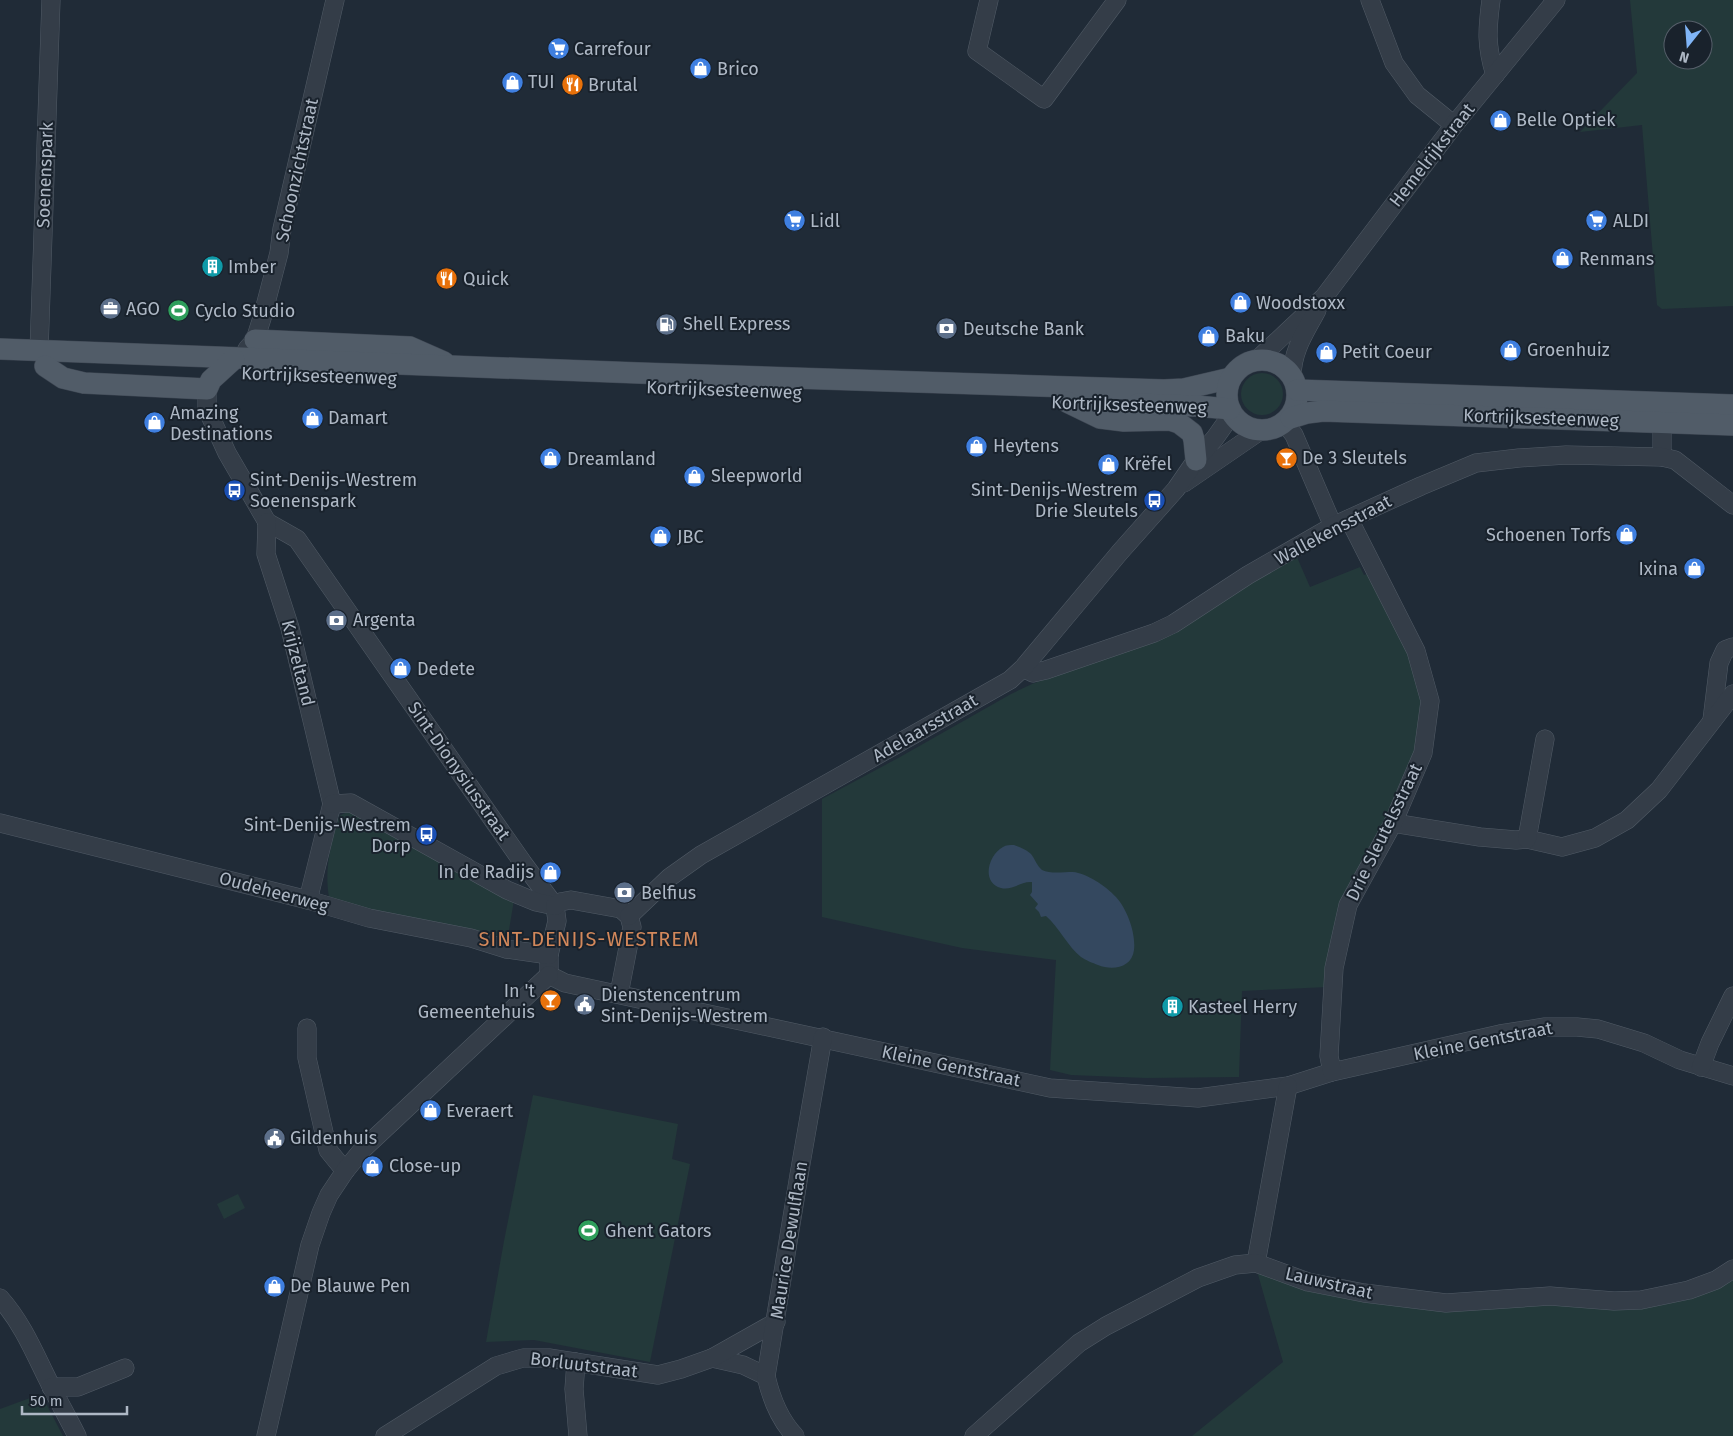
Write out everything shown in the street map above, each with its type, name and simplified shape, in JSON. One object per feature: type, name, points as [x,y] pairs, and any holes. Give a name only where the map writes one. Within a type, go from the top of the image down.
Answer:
[{"type":"main road","points":[[255,340],[410,346],[453,367]]},
{"type":"main road","name":"Kortrijksesteenweg","points":[[0,349],[42,358],[220,373],[1196,406],[1231,412]]},
{"type":"main road","name":"Kortrijksesteenweg","points":[[0,364],[42,358]]},
{"type":"main road","name":"Kortrijksesteenweg","points":[[42,358],[63,378],[84,383],[220,373],[453,367],[1164,390],[1184,388],[1231,378]]},
{"type":"main road","points":[[1267,359],[1282,365],[1295,382],[1298,405],[1288,420],[1275,428],[1260,432],[1244,426],[1231,412],[1227,400],[1231,378],[1241,365],[1257,360],[1267,359]]},
{"type":"main road","name":"Kortrijksesteenweg","points":[[1295,382],[1733,405]]},
{"type":"main road","points":[[1067,402],[1100,418],[1124,421],[1170,420],[1179,423],[1192,434],[1196,460]]},
{"type":"main road","name":"Kortrijksesteenweg","points":[[1288,420],[1306,413],[1323,411],[1733,425]]},
{"type":"street","name":"Soenenspark","points":[[42,358],[51,0]]},
{"type":"street","name":"Schoonzichtstraat","points":[[220,373],[249,348],[255,340],[262,318],[280,253],[282,229],[335,0]]},
{"type":"street","points":[[989,0],[977,51],[1044,99],[1117,0]]},
{"type":"street","points":[[1370,0],[1394,63],[1417,95],[1454,125]]},
{"type":"street","points":[[1491,0],[1488,26],[1488,54],[1495,75]]},
{"type":"street","name":"Hemelrijkstraat","points":[[1295,382],[1293,360],[1298,345],[1324,297],[1454,125],[1556,0]]},
{"type":"street","name":"Hemelrijkstraat","points":[[1257,360],[1324,297]]},
{"type":"street","points":[[220,373],[207,409],[227,453],[267,522]]},
{"type":"street","name":"Adelaarsstraat","points":[[629,916],[670,877],[701,854],[1010,680],[1023,668],[1120,552],[1176,489],[1196,460],[1215,438],[1231,412]]},
{"type":"street","points":[[1288,420],[1332,526]]},
{"type":"street","points":[[1662,422],[1662,457]]},
{"type":"street","name":"Adelaarsstraat","points":[[1176,489],[1260,432]]},
{"type":"street","name":"Wallekensstraat","points":[[1023,668],[1033,673],[1046,670],[1154,633],[1173,624],[1248,576],[1332,526],[1476,463],[1519,458],[1566,456],[1662,457],[1675,460],[1733,504]]},
{"type":"street","name":"Drie Sleutelsstraat","points":[[1332,1072],[1329,1056],[1334,968],[1348,905],[1393,823],[1423,753],[1430,701],[1416,650],[1349,519]]},
{"type":"street","name":"Krijzeltand","points":[[267,522],[266,554],[290,628],[332,804],[308,900]]},
{"type":"street","name":"Sint-Dionysiusstraat","points":[[267,522],[297,539],[555,906]]},
{"type":"street","points":[[1712,720],[1719,663],[1725,650],[1733,647]]},
{"type":"street","points":[[1393,823],[1480,837],[1527,840],[1562,846],[1595,838],[1627,820],[1659,790],[1733,694]]},
{"type":"street","points":[[1527,840],[1546,740]]},
{"type":"street","points":[[332,804],[351,803],[507,890],[536,902],[555,906]]},
{"type":"street","name":"Oudeheerweg","points":[[0,823],[308,900],[369,918],[471,938],[506,949],[549,955]]},
{"type":"street","points":[[555,906],[560,902],[572,900],[621,909],[629,916],[632,926],[619,994]]},
{"type":"street","points":[[266,1436],[310,1245],[320,1213],[329,1194],[362,1150],[549,975],[549,955],[557,921],[555,906]]},
{"type":"street","name":"Kleine Gentstraat","points":[[549,975],[565,983],[1050,1088],[1198,1098],[1288,1086],[1332,1072],[1500,1034],[1544,1027],[1598,1029],[1644,1043],[1680,1060],[1733,1076]]},
{"type":"street","points":[[1701,1067],[1710,1043],[1733,996]]},
{"type":"street","points":[[307,1028],[307,1058],[328,1150],[345,1171]]},
{"type":"street","name":"Maurice Dewulflaan","points":[[795,1436],[786,1427],[771,1397],[766,1376],[823,1038]]},
{"type":"street","points":[[1256,1263],[1288,1086]]},
{"type":"street","name":"Lauwstraat","points":[[974,1436],[1079,1343],[1106,1326],[1198,1278],[1234,1265],[1256,1263],[1308,1282],[1364,1293],[1446,1303],[1550,1296],[1614,1301],[1641,1300],[1689,1290],[1716,1280],[1733,1269]]},
{"type":"street","points":[[0,1298],[28,1336],[51,1387],[78,1436]]},
{"type":"street","name":"Borluutstraat","points":[[385,1436],[496,1366],[523,1358],[549,1358],[658,1375],[712,1358],[776,1322]]},
{"type":"street","points":[[712,1358],[743,1365],[766,1376]]},
{"type":"street","points":[[576,1362],[574,1389],[576,1435]]},
{"type":"street","points":[[51,1387],[78,1387],[125,1368]]},
{"type":"green space","points":[[1630,0],[1733,0],[1733,306],[1662,309],[1657,305],[1642,125],[1580,132],[1637,73]]},
{"type":"green space","points":[[1266,373],[1274,376],[1280,382],[1283,394],[1280,406],[1274,412],[1258,415],[1250,412],[1244,406],[1241,390],[1244,382],[1250,376]]},
{"type":"green space","points":[[1296,555],[1310,587],[1360,567],[1364,575],[1370,573],[1412,656],[1423,703],[1415,759],[1343,906],[1327,987],[1242,991],[1239,1077],[1146,1078],[1071,1075],[1050,1070],[1056,960],[962,948],[822,917],[822,799],[1011,694],[1032,684],[1150,640]]},
{"type":"green space","points":[[347,812],[358,813],[514,900],[507,942],[365,911],[329,897],[327,876],[331,847],[339,816]]},
{"type":"green space","name":"Ghent Gators","points":[[533,1095],[678,1124],[672,1159],[690,1164],[650,1362],[534,1340],[486,1342]]},
{"type":"green space","points":[[238,1194],[245,1208],[224,1219],[217,1204]]},
{"type":"green space","points":[[1257,1271],[1349,1294],[1550,1300],[1634,1309],[1733,1277],[1733,1436],[1192,1436],[1283,1362]]},
{"type":"green space","points":[[41,1394],[63,1436],[0,1436],[0,1409]]},
{"type":"water","points":[[1014,845],[1031,854],[1042,870],[1073,872],[1090,877],[1116,897],[1124,908],[1134,936],[1134,950],[1130,961],[1115,968],[1109,968],[1081,957],[1051,921],[1046,916],[1041,917],[1035,908],[1038,904],[1030,895],[1032,892],[1032,882],[1005,889],[991,881],[989,869],[994,856],[1003,847]]},
{"type":"place","name":"Carrefour","points":[[558,49]]},
{"type":"place","name":"Brico","points":[[701,69]]},
{"type":"place","name":"TUI","points":[[512,82]]},
{"type":"place","name":"Brutal","points":[[572,85]]},
{"type":"place","name":"Belle Optiek","points":[[1500,120]]},
{"type":"place","name":"Lidl","points":[[794,221]]},
{"type":"place","name":"ALDI","points":[[1597,221]]},
{"type":"place","name":"Renmans","points":[[1563,259]]},
{"type":"place","name":"Imber","points":[[212,267]]},
{"type":"place","name":"Quick","points":[[447,279]]},
{"type":"place","name":"Woodstoxx","points":[[1240,303]]},
{"type":"place","name":"AGO","points":[[110,309]]},
{"type":"place","name":"Cyclo Studio","points":[[179,311]]},
{"type":"place","name":"Shell Express","points":[[667,324]]},
{"type":"place","name":"Deutsche Bank","points":[[947,329]]},
{"type":"place","name":"Baku","points":[[1209,336]]},
{"type":"place","name":"Groenhuiz","points":[[1511,350]]},
{"type":"place","name":"Petit Coeur","points":[[1326,352]]},
{"type":"place","name":"Damart","points":[[312,418]]},
{"type":"place","name":"Amazing Destinations","points":[[154,423]]},
{"type":"place","name":"Heytens","points":[[977,446]]},
{"type":"place","name":"De 3 Sleutels","points":[[1286,458]]},
{"type":"place","name":"Dreamland","points":[[551,459]]},
{"type":"place","name":"Krëfel","points":[[1108,464]]},
{"type":"place","name":"Sleepworld","points":[[695,476]]},
{"type":"place","name":"Sint-Denijs-Westrem Soenenspark","points":[[234,490]]},
{"type":"place","name":"Sint-Denijs-Westrem Drie Sleutels","points":[[1154,500]]},
{"type":"place","name":"Schoenen Torfs","points":[[1627,535]]},
{"type":"place","name":"JBC","points":[[661,537]]},
{"type":"place","name":"Ixina","points":[[1694,569]]},
{"type":"place","name":"Argenta","points":[[337,620]]},
{"type":"place","name":"Dedete","points":[[401,669]]},
{"type":"place","name":"Sint-Denijs-Westrem Dorp","points":[[427,835]]},
{"type":"place","name":"In de Radijs","points":[[550,872]]},
{"type":"place","name":"Belfius","points":[[625,893]]},
{"type":"place","name":"In 't Gemeentehuis","points":[[551,1001]]},
{"type":"place","name":"Dienstencentrum Sint-Denijs-Westrem","points":[[585,1005]]},
{"type":"place","name":"Kasteel Herry","points":[[1172,1007]]},
{"type":"place","name":"Everaert","points":[[430,1111]]},
{"type":"place","name":"Gildenhuis","points":[[274,1138]]},
{"type":"place","name":"Close-up","points":[[373,1166]]},
{"type":"place","name":"Ghent Gators","points":[[589,1231]]},
{"type":"place","name":"De Blauwe Pen","points":[[274,1286]]},
{"type":"district","name":"SINT-DENIJS-WESTREM","points":[[589,939]]}]
